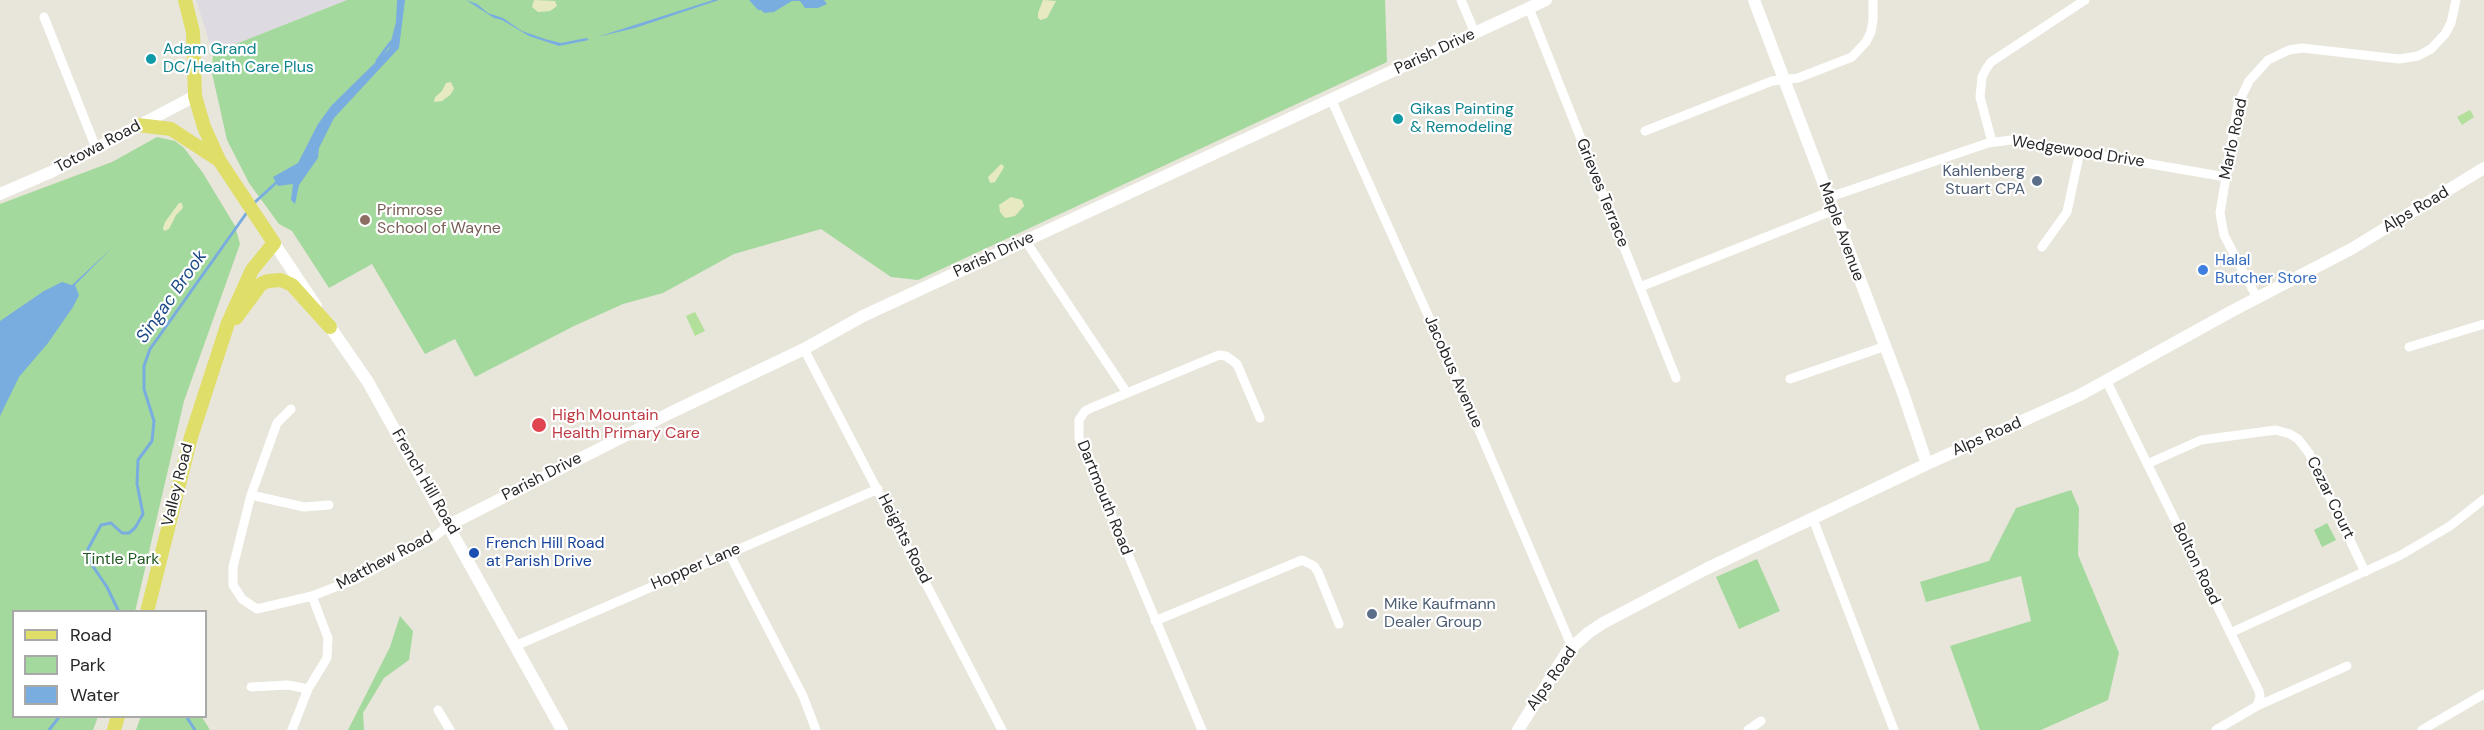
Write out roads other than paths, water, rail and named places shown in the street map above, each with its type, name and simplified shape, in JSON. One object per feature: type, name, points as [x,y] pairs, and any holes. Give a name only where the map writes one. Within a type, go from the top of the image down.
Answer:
[{"type":"main road","points":[[185,0],[192,32],[195,96],[204,127],[220,162],[274,243]]},
{"type":"main road","name":"Parish Drive","points":[[449,525],[668,414],[804,349],[863,316],[1546,0]]},
{"type":"main road","name":"Maple Avenue","points":[[1754,0],[1830,197],[1927,464]]},
{"type":"main road","name":"Totowa Road","points":[[0,194],[51,172],[195,96]]},
{"type":"main road","points":[[138,125],[171,129],[220,162]]},
{"type":"main road","name":"Alps Road","points":[[1518,730],[1572,647],[1603,623],[1706,569],[1927,464],[2080,395],[2353,248],[2484,168]]},
{"type":"main road","name":"French Hill Road","points":[[274,243],[368,382],[562,730]]},
{"type":"main road","name":"Valley Road","points":[[148,610],[191,437],[228,323],[246,281],[259,260],[274,243]]},
{"type":"main road","name":"Valley Road","points":[[216,361],[243,308],[256,288],[268,281],[281,280],[292,285],[330,327]]},
{"type":"street","points":[[1461,0],[1476,33]]},
{"type":"street","points":[[1645,131],[1772,81],[1798,78],[1846,59],[1860,50],[1870,32],[1873,20],[1873,0]]},
{"type":"street","points":[[1992,142],[1980,97],[1982,77],[1986,69],[1991,62],[2085,0]]},
{"type":"street","name":"Marlo Road","points":[[2258,298],[2234,256],[2221,224],[2220,213],[2238,104],[2249,81],[2268,60],[2289,50],[2302,48],[2399,59],[2418,56],[2431,49],[2445,34],[2451,23],[2456,0]]},
{"type":"street","name":"Grieves Terrace","points":[[1529,8],[1676,378]]},
{"type":"street","points":[[44,17],[96,148]]},
{"type":"street","name":"Jacobus Avenue","points":[[1331,99],[1466,400],[1572,647]]},
{"type":"street","name":"Wedgewood Drive","points":[[1830,197],[1992,142],[2011,140],[2226,177]]},
{"type":"street","points":[[2042,247],[2067,212],[2080,151]]},
{"type":"street","points":[[1640,287],[1834,210]]},
{"type":"street","points":[[1025,240],[1127,393],[1215,356],[1226,356],[1242,371],[1260,418]]},
{"type":"street","points":[[2409,347],[2484,324]]},
{"type":"street","points":[[1790,379],[1883,346]]},
{"type":"street","name":"Heights Road","points":[[804,349],[1002,730]]},
{"type":"street","name":"Bolton Road","points":[[2106,380],[2259,691],[2257,706]]},
{"type":"street","name":"Dartmouth Road","points":[[1127,393],[1085,411],[1079,420],[1079,438],[1202,730]]},
{"type":"street","name":"Matthew Road","points":[[291,409],[278,423],[251,495],[233,567],[233,585],[242,599],[257,609],[312,596],[356,579],[433,538],[449,525]]},
{"type":"street","name":"Cezar Court","points":[[2147,464],[2201,440],[2276,430],[2290,434],[2309,453],[2365,572]]},
{"type":"street","name":"Hopper Lane","points":[[515,646],[878,489]]},
{"type":"street","points":[[251,495],[304,507],[329,505]]},
{"type":"street","points":[[2230,633],[2365,572],[2426,541],[2484,499]]},
{"type":"street","points":[[1813,519],[1894,730]]},
{"type":"street","points":[[729,553],[802,696],[816,730]]},
{"type":"street","points":[[1155,621],[1302,560],[1314,566],[1318,572],[1339,624]]},
{"type":"street","points":[[292,730],[308,690],[327,658],[328,638],[312,596]]},
{"type":"street","points":[[2216,730],[2257,706],[2347,666]]},
{"type":"street","points":[[252,687],[288,685],[308,690]]},
{"type":"street","points":[[2422,730],[2484,694]]},
{"type":"street","points":[[438,710],[450,730]]},
{"type":"street","points":[[1748,730],[1761,721]]},
{"type":"water","points":[[397,0],[405,0],[399,48],[334,118],[319,148],[318,158],[299,185],[295,204],[291,200],[293,184],[278,186],[273,177],[298,163],[318,124],[331,106],[389,49],[396,22]]},
{"type":"water","points":[[466,0],[477,4],[488,13],[503,18],[522,31],[545,39],[561,43],[586,38],[589,40],[559,46],[529,36],[502,20],[494,18]]},
{"type":"water","points":[[719,0],[635,28],[597,37]]},
{"type":"water","points":[[749,0],[824,0],[827,4],[818,8],[805,8],[800,1],[792,1],[774,12],[764,13]]},
{"type":"water","points":[[112,248],[75,285],[79,295],[73,307],[48,343],[19,377],[0,416],[0,321],[44,291],[62,282],[72,285]]},
{"type":"waterway","name":"Singac Brook","points":[[377,61],[391,42]]},
{"type":"waterway","name":"Singac Brook","points":[[254,203],[278,181]]},
{"type":"waterway","name":"Singac Brook","points":[[118,610],[107,587],[92,565],[88,549],[101,525],[111,523],[122,533],[129,533],[135,528],[143,514],[137,484],[138,460],[152,441],[154,421],[144,389],[144,366],[150,349],[248,211]]},
{"type":"waterway","name":"Singac Brook","points":[[49,730],[58,718]]},
{"type":"waterway","points":[[187,718],[195,730]]},
{"type":"place","name":"Adam Grand DC/Health Care Plus","points":[[151,59]]},
{"type":"place","name":"Gikas Painting & Remodeling","points":[[1398,119]]},
{"type":"place","name":"Kahlenberg Stuart CPA","points":[[2037,181]]},
{"type":"place","name":"Primrose School of Wayne","points":[[365,220]]},
{"type":"place","name":"Halal Butcher Store","points":[[2203,270]]},
{"type":"place","name":"High Mountain Health Primary Care","points":[[539,425]]},
{"type":"place","name":"French Hill Road at Parish Drive","points":[[474,553]]},
{"type":"place","name":"Mike Kaufmann Dealer Group","points":[[1372,614]]},
{"type":"park label","name":"Tintle Park","points":[[121,560]]}]
